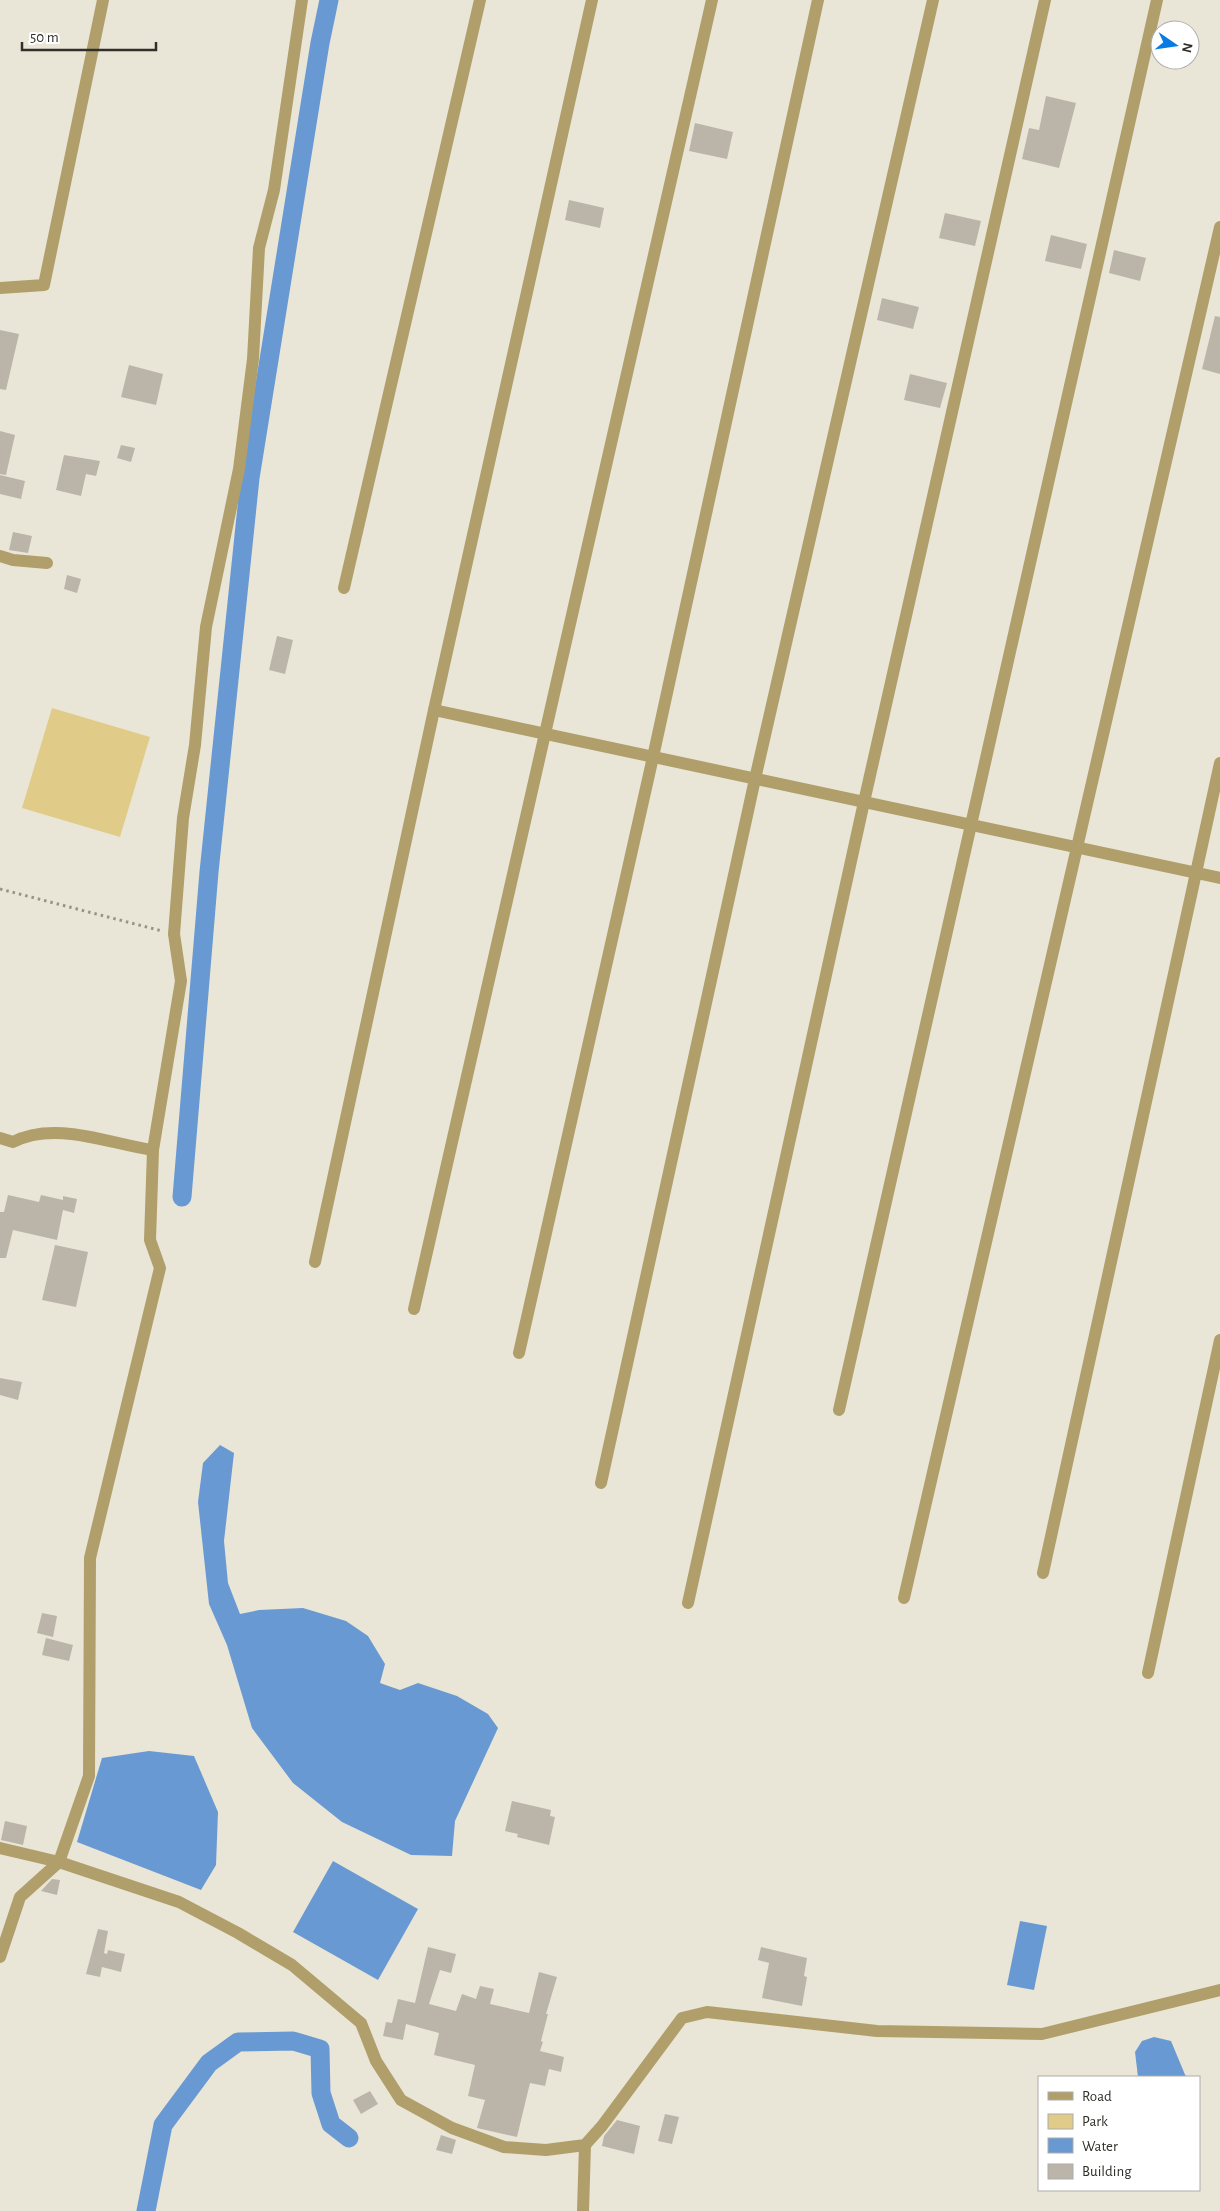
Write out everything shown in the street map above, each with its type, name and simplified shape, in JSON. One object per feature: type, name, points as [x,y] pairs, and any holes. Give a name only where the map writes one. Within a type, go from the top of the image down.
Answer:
[{"type":"street","points":[[0,288],[44,285],[102,0]]},
{"type":"street","points":[[0,1957],[20,1897],[59,1862],[89,1776],[90,1558],[160,1268],[150,1240],[153,1150],[181,981],[174,934],[182,836],[195,745],[206,627],[239,469],[253,359],[259,248],[274,190],[302,0]]},
{"type":"street","points":[[344,588],[480,0]]},
{"type":"street","points":[[315,1262],[434,710],[592,0]]},
{"type":"street","points":[[414,1309],[712,0]]},
{"type":"street","points":[[519,1353],[653,756],[818,0]]},
{"type":"street","points":[[601,1483],[755,778],[933,0]]},
{"type":"street","points":[[688,1603],[864,802],[1045,0]]},
{"type":"street","points":[[839,1410],[1157,0]]},
{"type":"street","points":[[904,1598],[1220,227]]},
{"type":"street","points":[[0,556],[13,560],[47,563]]},
{"type":"street","points":[[434,710],[1220,878]]},
{"type":"street","points":[[1043,1573],[1220,763]]},
{"type":"street","points":[[0,1138],[13,1142],[23,1137],[49,1133],[153,1150]]},
{"type":"street","points":[[1148,1673],[1220,1340]]},
{"type":"street","points":[[0,1848],[59,1862],[178,1902],[238,1933],[292,1966],[362,2023],[376,2061],[401,2100],[452,2128],[504,2146],[546,2150],[585,2145]]},
{"type":"street","points":[[582,2211],[585,2145],[602,2126],[682,2018],[707,2012],[877,2031],[1042,2034],[1220,1990]]},
{"type":"path","points":[[0,889],[174,934]]},
{"type":"green space","points":[[52,708],[150,737],[120,837],[22,808]]},
{"type":"water","points":[[220,1445],[234,1453],[224,1541],[228,1583],[240,1614],[259,1610],[303,1608],[346,1621],[368,1636],[385,1664],[380,1683],[400,1690],[418,1683],[457,1696],[488,1714],[498,1728],[455,1821],[452,1856],[411,1855],[342,1822],[293,1783],[252,1728],[227,1645],[209,1604],[198,1502],[203,1463]]},
{"type":"water","points":[[149,1751],[194,1756],[218,1812],[216,1865],[201,1890],[77,1842],[102,1758]]},
{"type":"water","points":[[333,1861],[418,1909],[378,1980],[293,1932]]},
{"type":"water","points":[[1020,1921],[1047,1926],[1034,1990],[1007,1985]]},
{"type":"water","points":[[1154,2037],[1171,2041],[1186,2076],[1138,2076],[1135,2052],[1142,2041]]},
{"type":"building","points":[[1046,96],[1076,103],[1059,168],[1022,159],[1029,128],[1039,130]]},
{"type":"building","points":[[695,123],[733,132],[727,159],[689,151]]},
{"type":"building","points":[[569,200],[604,208],[600,228],[565,220]]},
{"type":"building","points":[[945,213],[981,221],[975,246],[939,238]]},
{"type":"building","points":[[1051,235],[1087,244],[1081,269],[1045,261]]},
{"type":"building","points":[[1114,250],[1146,258],[1140,281],[1109,273]]},
{"type":"building","points":[[882,298],[919,307],[913,329],[877,320]]},
{"type":"building","points":[[1215,316],[1220,317],[1220,374],[1202,369]]},
{"type":"building","points":[[0,330],[19,334],[6,390],[0,389]]},
{"type":"building","points":[[129,365],[163,374],[156,405],[121,397]]},
{"type":"building","points":[[910,374],[947,383],[940,408],[904,400]]},
{"type":"building","points":[[0,431],[15,435],[6,475],[0,474]]},
{"type":"building","points":[[121,445],[135,448],[131,462],[117,458]]},
{"type":"building","points":[[64,455],[100,461],[96,476],[86,474],[81,496],[56,490]]},
{"type":"building","points":[[0,475],[25,481],[21,499],[0,494]]},
{"type":"building","points":[[13,532],[32,536],[28,553],[9,550]]},
{"type":"building","points":[[67,575],[81,579],[77,593],[64,589]]},
{"type":"building","points":[[277,636],[293,640],[285,674],[269,670]]},
{"type":"building","points":[[8,1195],[39,1202],[41,1195],[63,1200],[63,1196],[77,1199],[74,1213],[63,1210],[57,1240],[13,1230],[6,1258],[0,1258],[0,1212],[4,1212]]},
{"type":"building","points":[[55,1245],[88,1252],[76,1307],[42,1300]]},
{"type":"building","points":[[0,1378],[22,1382],[18,1400],[0,1395]]},
{"type":"building","points":[[42,1613],[57,1616],[53,1637],[37,1633]]},
{"type":"building","points":[[46,1638],[73,1645],[69,1661],[42,1655]]},
{"type":"building","points":[[512,1801],[551,1810],[550,1816],[555,1817],[549,1845],[517,1837],[518,1834],[505,1831]]},
{"type":"building","points":[[5,1821],[27,1826],[23,1845],[1,1840]]},
{"type":"building","points":[[52,1879],[60,1880],[57,1895],[41,1891]]},
{"type":"building","points":[[98,1929],[108,1931],[104,1953],[107,1954],[108,1950],[125,1954],[121,1972],[102,1967],[100,1977],[86,1974]]},
{"type":"building","points":[[428,1947],[456,1954],[451,1973],[440,1970],[429,2004],[456,2011],[462,1994],[476,1999],[480,1986],[494,1989],[490,2004],[529,2013],[539,1972],[557,1977],[546,2014],[548,2014],[540,2051],[564,2057],[561,2072],[549,2069],[545,2086],[530,2083],[517,2137],[477,2128],[485,2100],[468,2096],[475,2065],[434,2055],[439,2033],[406,2024],[403,2040],[383,2036],[386,2022],[392,2023],[398,1999],[415,2003]]},
{"type":"building","points":[[761,1947],[807,1958],[804,1976],[807,1977],[802,2006],[762,1998],[769,1963],[758,1960]]},
{"type":"building","points":[[370,2091],[378,2104],[361,2114],[353,2100]]},
{"type":"building","points":[[665,2114],[679,2117],[672,2144],[658,2141]]},
{"type":"building","points":[[617,2120],[640,2126],[634,2154],[602,2146],[604,2136]]},
{"type":"building","points":[[441,2135],[456,2140],[452,2154],[436,2150]]},
{"type":"waterway","points":[[182,1197],[209,872],[250,478],[320,43],[329,0]]},
{"type":"waterway","points":[[146,2211],[163,2125],[209,2063],[238,2042],[293,2041],[320,2049],[321,2093],[331,2124],[349,2138]]}]
